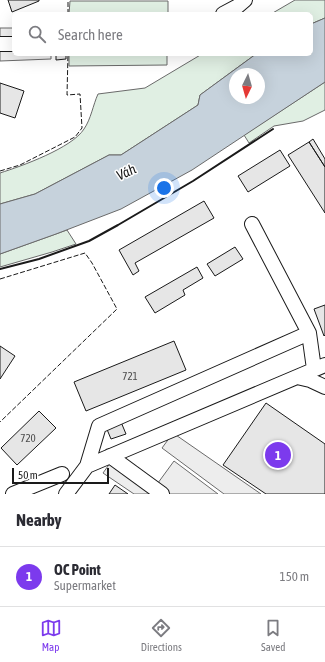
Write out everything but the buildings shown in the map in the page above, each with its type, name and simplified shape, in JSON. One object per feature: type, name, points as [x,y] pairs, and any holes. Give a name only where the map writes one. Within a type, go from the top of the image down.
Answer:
[{"type":"street","points":[[227,12],[245,0]]},
{"type":"street","points":[[0,44],[12,44]]},
{"type":"street","points":[[252,224],[309,333],[323,376]]},
{"type":"street","points":[[66,494],[87,466],[99,426],[309,333]]},
{"type":"street","points":[[87,466],[297,377],[323,376]]},
{"type":"street","points":[[297,377],[310,380],[323,376]]},
{"type":"street","points":[[110,456],[162,494]]},
{"type":"street","points":[[14,494],[62,474]]},
{"type":"green space","points":[[295,0],[325,0],[325,18],[313,23],[313,12],[274,12]]},
{"type":"green space","points":[[70,1],[168,1],[168,12],[69,12]]},
{"type":"green space","points":[[69,56],[167,56],[167,65],[69,66]]},
{"type":"green space","points":[[199,56],[253,56],[237,68],[229,68],[229,74],[200,95],[198,105],[121,155],[109,155],[35,194],[0,204],[0,173],[46,156],[78,136],[88,121],[98,94],[145,88]]},
{"type":"green space","points":[[325,82],[325,110],[303,121],[274,126],[249,143],[244,135]]},
{"type":"green space","points":[[67,230],[76,244],[0,267],[0,254]]},
{"type":"shaded area","points":[[0,28],[12,28],[12,38],[0,38]]},
{"type":"shaded area","points":[[0,50],[12,50],[12,56],[51,56],[51,59],[0,61]]},
{"type":"shaded area","points":[[173,433],[261,494],[224,494],[162,448]]},
{"type":"shaded area","points":[[113,459],[160,494],[134,494],[103,473]]},
{"type":"shaded area","points":[[174,461],[218,494],[164,494],[155,487]]},
{"type":"water","name":"Váh","points":[[325,18],[325,82],[192,170],[121,209],[0,254],[0,204],[35,194],[109,155],[121,155],[198,105],[200,95],[229,74],[229,104],[265,104],[265,68],[237,68],[253,56],[313,56],[313,23]]},
{"type":"fence","points":[[68,0],[68,12]]},
{"type":"fence","points":[[0,171],[20,165],[75,137],[82,128],[80,94],[67,95],[68,56]]},
{"type":"fence","points":[[0,279],[85,253],[117,309],[0,422]]},
{"type":"wall","points":[[0,269],[39,259],[89,241],[193,181],[273,129]]},
{"type":"place","name":"OC Point","points":[[278,455]]}]
